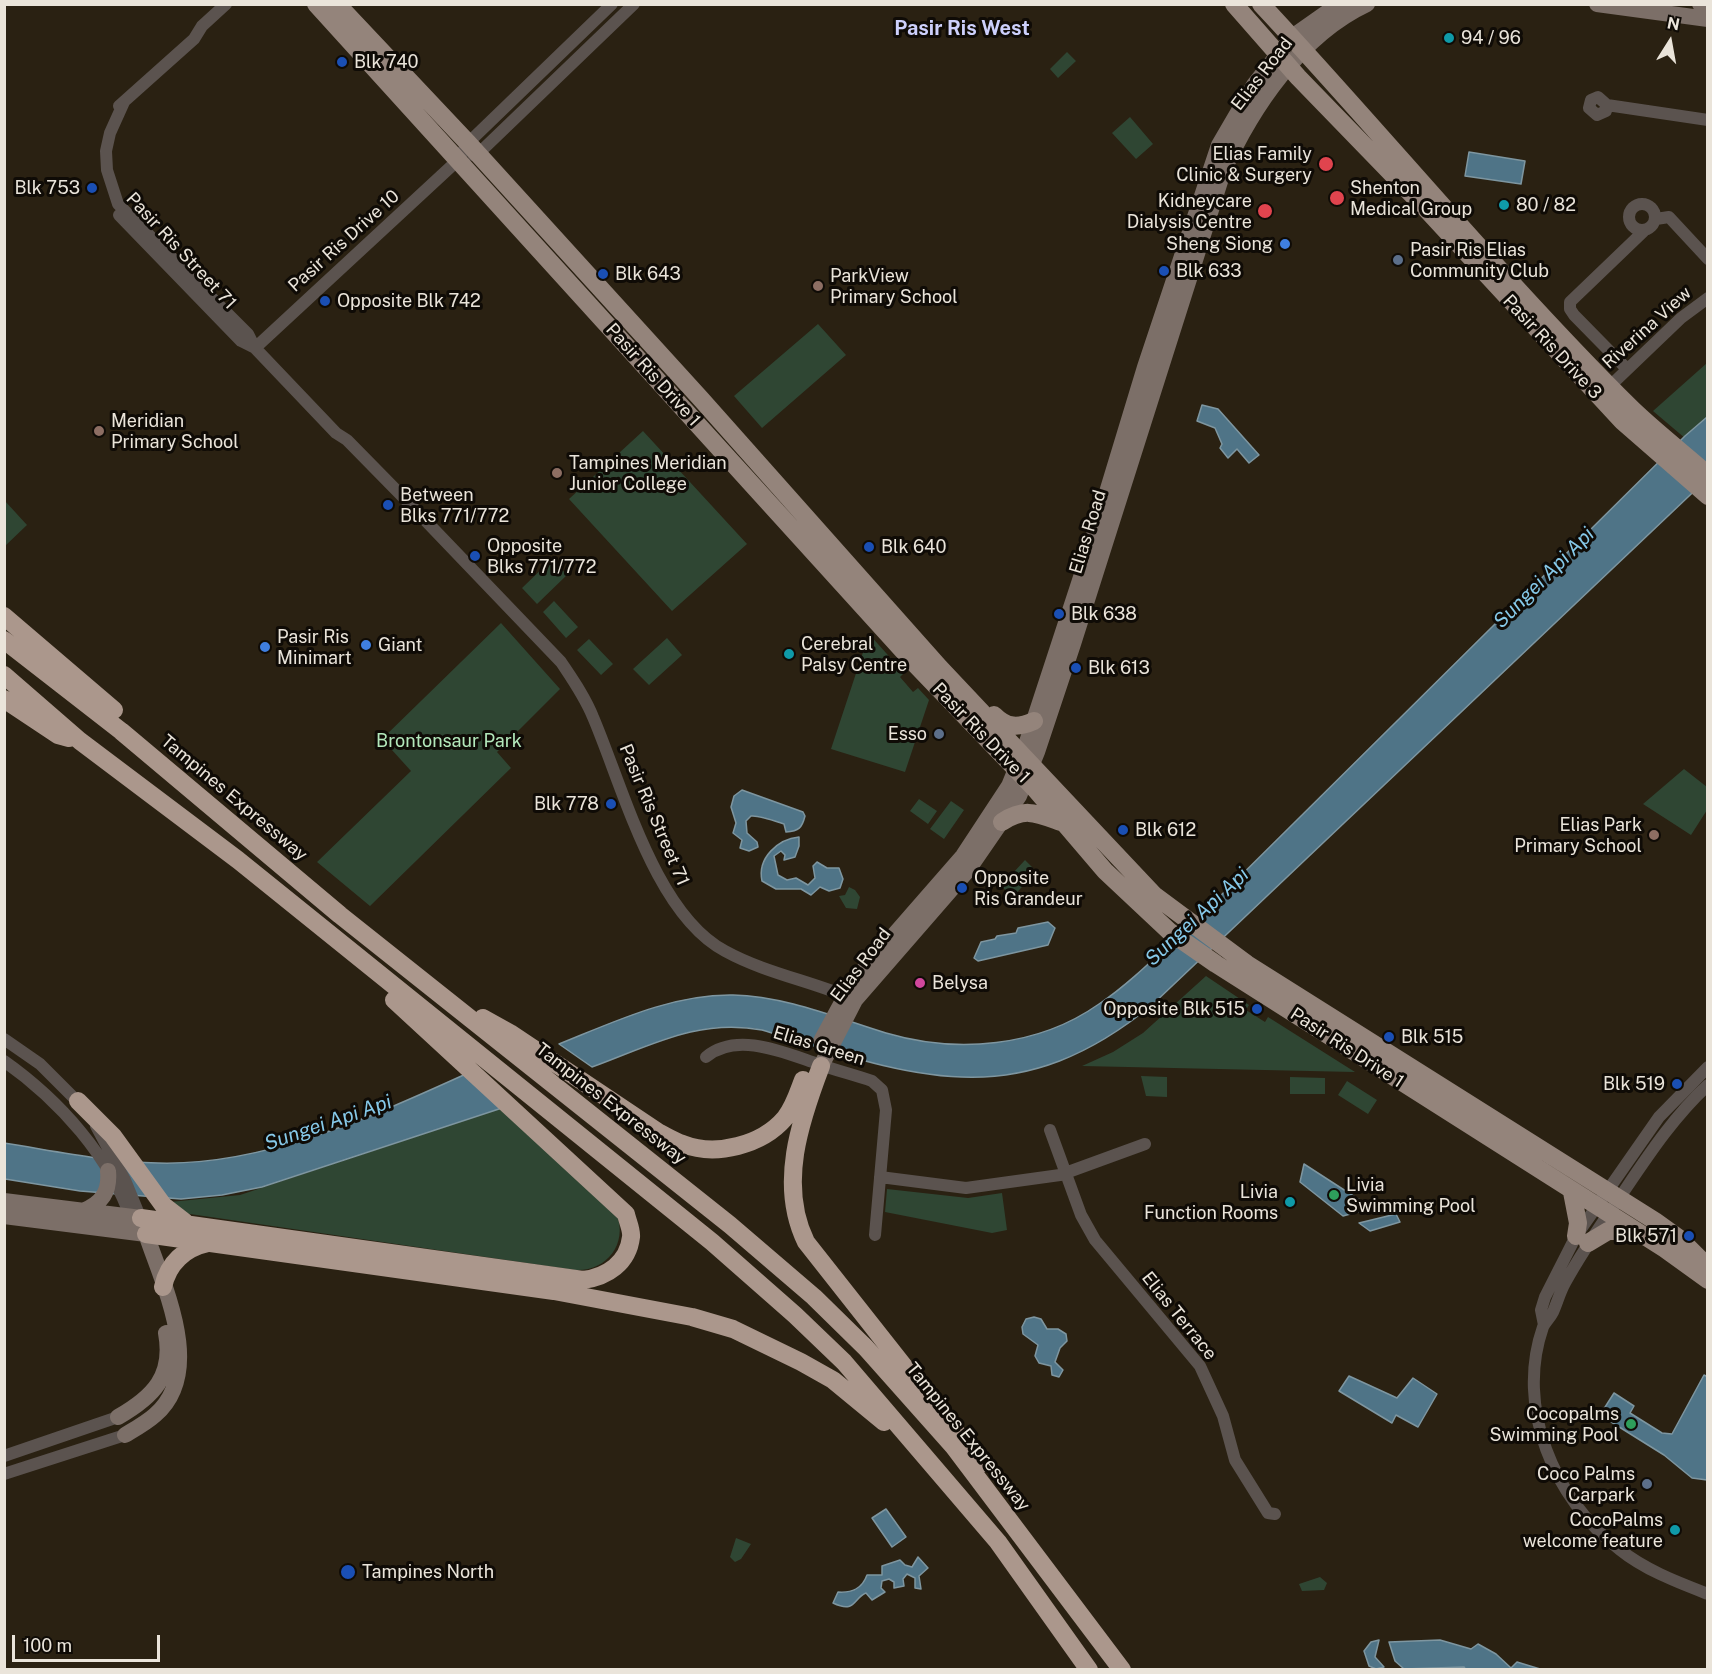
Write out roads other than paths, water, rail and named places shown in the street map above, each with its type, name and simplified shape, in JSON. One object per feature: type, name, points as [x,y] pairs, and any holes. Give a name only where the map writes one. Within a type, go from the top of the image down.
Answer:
[{"type":"highway","points":[[4,616],[128,723],[252,841]]},
{"type":"highway","name":"Tampines Expressway","points":[[4,640],[121,731],[441,995],[730,1225],[814,1297],[866,1348],[954,1447],[1122,1670]]},
{"type":"highway","points":[[4,675],[80,741],[279,893],[712,1242],[844,1362],[998,1542],[1089,1670]]},
{"type":"highway","points":[[4,699],[58,735],[80,741]]},
{"type":"highway","points":[[138,1221],[190,1225],[583,1280],[599,1278],[622,1262],[632,1235],[626,1214],[279,893]]},
{"type":"highway","points":[[441,995],[510,1033],[658,1132],[684,1144],[703,1148],[726,1148],[772,1131],[786,1116],[819,1057]]},
{"type":"highway","points":[[819,1057],[793,1168],[792,1197],[795,1221],[806,1242],[966,1443],[1081,1615]]},
{"type":"highway","points":[[78,1101],[97,1118],[118,1153],[163,1205],[190,1225]]},
{"type":"highway","points":[[138,1221],[213,1242],[554,1291],[692,1317],[733,1329],[801,1362],[833,1380],[882,1421],[897,1426]]},
{"type":"highway","points":[[163,1287],[173,1263],[194,1246],[213,1242]]},
{"type":"main road","name":"Pasir Ris Drive 1","points":[[316,4],[457,161],[1024,768],[1118,859],[1176,925]]},
{"type":"main road","name":"Pasir Ris Drive 1","points":[[337,4],[473,148],[964,693],[1024,768],[1061,822],[1106,872],[1222,958],[1707,1280]]},
{"type":"main road","name":"Pasir Ris Drive 3","points":[[1234,4],[1425,208],[1707,496]]},
{"type":"main road","name":"Pasir Ris Drive 3","points":[[1261,4],[1496,267],[1610,386],[1628,416],[1707,475]]},
{"type":"main road","name":"Elias Road","points":[[846,1004],[968,870],[1019,796],[1034,721],[1210,167],[1235,116],[1297,44],[1339,4]]},
{"type":"main road","name":"Elias Road","points":[[1297,44],[1367,4]]},
{"type":"main road","points":[[1597,4],[1649,7],[1707,19]]},
{"type":"main road","points":[[1700,4],[1707,6]]},
{"type":"main road","name":"Elias Road","points":[[819,1057],[846,1004],[963,856],[1024,768],[1084,611],[1223,172],[1248,122],[1284,60]]},
{"type":"main road","points":[[964,693],[985,706],[1002,723],[1020,727],[1034,721]]},
{"type":"main road","points":[[1002,822],[1017,813],[1027,812],[1061,822]]},
{"type":"main road","name":"Pasir Ris Drive 1","points":[[1222,958],[1655,1221],[1680,1239],[1707,1267]]},
{"type":"main road","points":[[83,1210],[104,1197],[109,1183],[108,1172]]},
{"type":"main road","points":[[1572,1192],[1582,1239],[1608,1231],[1632,1231]]},
{"type":"main road","points":[[4,1201],[83,1210],[138,1221]]},
{"type":"main road","points":[[4,1216],[138,1221]]},
{"type":"main road","points":[[124,1435],[157,1414],[173,1389],[180,1356],[175,1324],[138,1221]]},
{"type":"main road","points":[[118,1417],[144,1403],[156,1388],[164,1372],[169,1351],[138,1221]]},
{"type":"street","name":"Pasir Ris Street 71","points":[[226,4],[202,26],[194,39],[114,111],[99,150],[99,171],[112,208],[241,341],[255,348],[336,433],[347,440],[561,662],[578,686],[593,715],[646,847],[670,898],[683,915],[723,951],[846,1004]]},
{"type":"street","name":"Pasir Ris Street 71","points":[[194,39],[202,36],[237,4]]},
{"type":"street","name":"Pasir Ris Drive 10","points":[[473,148],[612,4]]},
{"type":"street","name":"Pasir Ris Drive 10","points":[[255,348],[457,161],[634,4]]},
{"type":"street","points":[[1607,105],[1707,120]]},
{"type":"street","points":[[1627,369],[1574,315],[1570,309],[1570,302],[1645,230],[1652,226],[1656,219],[1653,209],[1646,204],[1640,204],[1632,209],[1630,222],[1636,228],[1645,230]]},
{"type":"street","points":[[1656,219],[1669,217],[1707,259]]},
{"type":"street","name":"Riverina View","points":[[1610,386],[1681,318],[1707,298]]},
{"type":"street","points":[[4,1039],[40,1065],[78,1101]]},
{"type":"street","name":"Elias Green","points":[[706,1058],[716,1049],[738,1045],[819,1057],[872,1081],[882,1090],[886,1110],[874,1235]]},
{"type":"street","points":[[4,1061],[56,1104],[93,1149],[123,1201],[138,1221]]},
{"type":"street","points":[[1707,1067],[1659,1118],[1582,1239],[1544,1325],[1535,1362],[1537,1420],[1547,1454],[1564,1488],[1598,1530],[1617,1548],[1648,1569],[1707,1594]]},
{"type":"street","points":[[1612,1195],[1707,1085]]},
{"type":"street","name":"Elias Terrace","points":[[1050,1130],[1081,1215],[1095,1240],[1200,1366],[1223,1416],[1235,1460],[1268,1512],[1275,1514]]},
{"type":"street","points":[[880,1177],[966,1188],[1065,1173],[1145,1144]]},
{"type":"street","points":[[118,1153],[138,1221]]},
{"type":"street","points":[[4,1456],[118,1417]]},
{"type":"street","points":[[4,1474],[124,1435]]},
{"type":"water","points":[[1469,152],[1525,161],[1521,184],[1465,176]]},
{"type":"water","points":[[1202,405],[1218,409],[1259,455],[1249,463],[1237,449],[1228,458],[1220,448],[1222,444],[1215,428],[1197,421]]},
{"type":"water","name":"Sungei Api Api","points":[[1707,417],[1707,479],[1152,1005],[1102,1040],[1055,1063],[1008,1075],[963,1077],[916,1072],[868,1062],[762,1030],[739,1027],[695,1031],[675,1036],[592,1067],[559,1044],[666,1004],[710,996],[733,995],[772,999],[886,1033],[913,1040],[941,1043],[969,1044],[1024,1038],[1050,1030],[1075,1018],[1126,984],[1202,914],[1685,436]]},
{"type":"water","points":[[742,790],[803,812],[805,816],[801,826],[797,830],[786,832],[784,824],[763,817],[751,816],[746,821],[747,833],[757,842],[758,847],[749,851],[740,848],[742,840],[733,833],[736,823],[731,807],[734,796]]},
{"type":"water","points":[[799,837],[795,857],[784,860],[785,855],[781,851],[774,856],[778,875],[787,880],[796,878],[808,885],[815,878],[813,866],[817,862],[827,868],[839,868],[843,879],[840,888],[829,891],[820,887],[811,895],[801,889],[776,889],[762,881],[763,865],[771,851],[784,841]]},
{"type":"water","points":[[1048,922],[1055,928],[1048,945],[978,961],[974,958],[981,942],[995,939],[997,936],[1016,933],[1018,928]]},
{"type":"water","points":[[466,1074],[502,1108],[262,1187],[222,1195],[181,1199],[80,1191],[5,1179],[4,1143],[120,1161],[197,1162],[237,1156],[316,1136]]},
{"type":"water","name":"Livia Swimming Pool","points":[[1304,1164],[1372,1208],[1343,1216],[1300,1182]]},
{"type":"water","name":"Livia Swimming Pool","points":[[1396,1214],[1400,1222],[1370,1231],[1359,1223]]},
{"type":"water","points":[[1034,1317],[1041,1319],[1047,1329],[1058,1329],[1066,1334],[1067,1341],[1060,1348],[1055,1362],[1063,1370],[1059,1377],[1052,1375],[1051,1366],[1039,1363],[1035,1356],[1038,1345],[1023,1334],[1022,1327],[1026,1319]]},
{"type":"water","name":"Cocopalms Swimming Pool","points":[[1704,1375],[1708,1377],[1707,1480],[1692,1478],[1664,1455],[1600,1415],[1614,1393],[1634,1406],[1630,1413],[1662,1433],[1672,1434]]},
{"type":"water","points":[[1349,1376],[1397,1398],[1413,1378],[1437,1394],[1418,1427],[1396,1415],[1392,1423],[1339,1391]]},
{"type":"water","points":[[886,1509],[906,1537],[892,1547],[872,1518]]},
{"type":"water","points":[[918,1557],[928,1568],[919,1576],[921,1589],[915,1588],[915,1578],[907,1574],[903,1579],[904,1586],[894,1588],[894,1582],[889,1579],[882,1581],[881,1588],[885,1592],[872,1600],[866,1593],[850,1606],[833,1603],[838,1592],[856,1589],[867,1575],[882,1575],[882,1566],[900,1560],[912,1567]]},
{"type":"water","points":[[1379,1640],[1375,1657],[1384,1667],[1376,1669],[1369,1666],[1364,1651],[1371,1642]]},
{"type":"water","points":[[1440,1640],[1471,1649],[1478,1644],[1496,1654],[1511,1668],[1517,1662],[1540,1669],[1466,1670],[1464,1667],[1404,1669],[1395,1661],[1389,1642]]},
{"type":"place","name":"94 / 96","points":[[1449,38]]},
{"type":"place","name":"Blk 740","points":[[342,62]]},
{"type":"place","name":"Elias Family Clinic & Surgery","points":[[1326,164]]},
{"type":"place","name":"Blk 753","points":[[92,188]]},
{"type":"place","name":"Shenton Medical Group","points":[[1337,198]]},
{"type":"place","name":"80 / 82","points":[[1504,205]]},
{"type":"place","name":"Kidneycare Dialysis Centre","points":[[1265,211]]},
{"type":"place","name":"Sheng Siong","points":[[1285,244]]},
{"type":"place","name":"Pasir Ris Elias Community Club","points":[[1398,260]]},
{"type":"place","name":"Blk 633","points":[[1164,271]]},
{"type":"place","name":"Blk 643","points":[[603,274]]},
{"type":"place","name":"ParkView Primary School","points":[[818,286]]},
{"type":"place","name":"Opposite Blk 742","points":[[325,301]]},
{"type":"place","name":"Meridian Primary School","points":[[99,431]]},
{"type":"place","name":"Tampines Meridian Junior College","points":[[557,473]]},
{"type":"place","name":"Between Blks 771/772","points":[[388,505]]},
{"type":"place","name":"Blk 640","points":[[869,547]]},
{"type":"place","name":"Opposite Blks 771/772","points":[[475,556]]},
{"type":"place","name":"Blk 638","points":[[1059,614]]},
{"type":"place","name":"Giant","points":[[366,645]]},
{"type":"place","name":"Pasir Ris Minimart","points":[[265,647]]},
{"type":"place","name":"Cerebral Palsy Centre","points":[[789,654]]},
{"type":"place","name":"Blk 613","points":[[1076,668]]},
{"type":"place","name":"Esso","points":[[939,734]]},
{"type":"place","name":"Blk 778","points":[[611,804]]},
{"type":"place","name":"Blk 612","points":[[1123,830]]},
{"type":"place","name":"Elias Park Primary School","points":[[1654,835]]},
{"type":"place","name":"Opposite Ris Grandeur","points":[[962,888]]},
{"type":"place","name":"Belysa","points":[[920,983]]},
{"type":"place","name":"Opposite Blk 515","points":[[1257,1009]]},
{"type":"place","name":"Blk 515","points":[[1389,1037]]},
{"type":"place","name":"Blk 519","points":[[1677,1084]]},
{"type":"place","name":"Livia Swimming Pool","points":[[1334,1195]]},
{"type":"place","name":"Livia Function Rooms","points":[[1290,1202]]},
{"type":"place","name":"Blk 571","points":[[1689,1236]]},
{"type":"place","name":"Cocopalms Swimming Pool","points":[[1631,1424]]},
{"type":"place","name":"Coco Palms Carpark","points":[[1647,1484]]},
{"type":"place","name":"CocoPalms welcome feature","points":[[1675,1530]]},
{"type":"place","name":"Tampines North","points":[[348,1572]]},
{"type":"district","name":"Pasir Ris West","points":[[962,29]]},
{"type":"park label","name":"Brontonsaur Park","points":[[449,741]]}]
